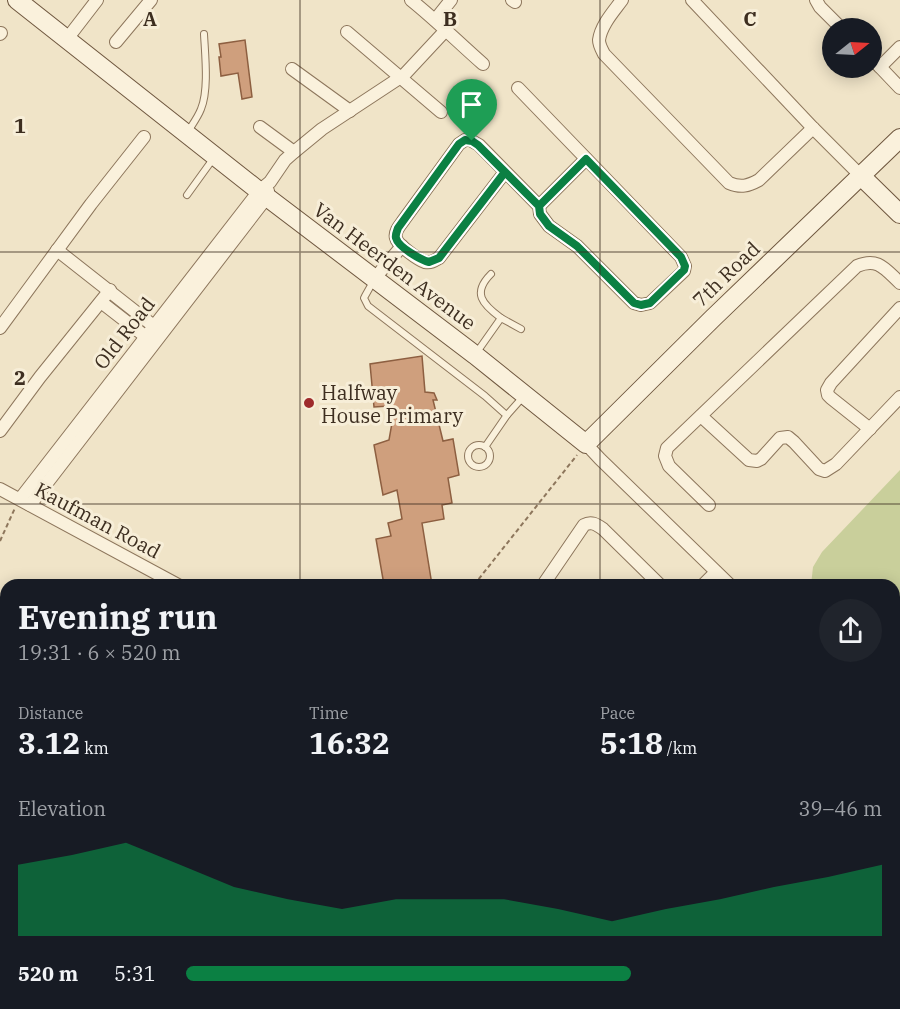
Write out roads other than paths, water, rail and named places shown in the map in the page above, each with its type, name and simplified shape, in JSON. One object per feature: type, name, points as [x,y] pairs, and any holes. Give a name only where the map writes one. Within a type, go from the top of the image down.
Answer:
[{"type":"street","name":"Van Heerden Avenue","points":[[17,0],[186,134],[265,190],[526,394],[586,444],[724,579]]},
{"type":"street","points":[[67,39],[97,0]]},
{"type":"street","points":[[116,42],[151,0]]},
{"type":"street","points":[[411,0],[483,64]]},
{"type":"street","points":[[435,20],[451,0]]},
{"type":"street","points":[[622,0],[605,25],[599,40],[600,48],[729,183],[743,187],[759,180],[813,128]]},
{"type":"street","points":[[692,0],[813,128],[900,214]]},
{"type":"street","points":[[816,0],[831,18]]},
{"type":"street","name":"Old Road","points":[[25,502],[265,190],[285,160],[322,129],[400,78],[445,31]]},
{"type":"street","points":[[347,32],[441,112]]},
{"type":"street","points":[[882,59],[900,47]]},
{"type":"street","points":[[292,69],[350,111]]},
{"type":"street","points":[[882,69],[900,88]]},
{"type":"street","points":[[505,172],[439,258],[433,262],[425,262],[402,246],[396,238],[398,228],[459,144],[465,140],[478,145],[505,172],[539,206],[540,214],[549,226],[577,246],[634,303],[641,305],[650,303],[681,274],[685,266],[681,257],[518,88]]},
{"type":"street","points":[[260,127],[294,152]]},
{"type":"street","points":[[0,328],[144,136]]},
{"type":"street","name":"7th Road","points":[[586,444],[900,138]]},
{"type":"street","points":[[539,206],[586,159]]},
{"type":"street","points":[[375,278],[402,246]]},
{"type":"street","points":[[57,250],[158,329]]},
{"type":"street","points":[[709,505],[669,466],[665,456],[667,448],[857,266],[875,262],[900,283]]},
{"type":"street","points":[[0,431],[110,290]]},
{"type":"street","points":[[101,302],[150,340]]},
{"type":"street","points":[[870,429],[831,398],[827,390],[900,308]]},
{"type":"street","points":[[701,416],[749,460],[761,459],[776,441],[781,437],[788,437],[822,471],[836,464],[900,397]]},
{"type":"street","name":"Kaufman Road","points":[[0,489],[167,579]]},
{"type":"street","points":[[547,579],[584,525],[591,523],[603,529],[654,579]]},
{"type":"street","points":[[709,579],[716,572]]},
{"type":"lane","points":[[186,134],[204,102],[204,34]]},
{"type":"lane","points":[[187,195],[216,157]]},
{"type":"lane","points":[[491,274],[482,284],[480,293],[486,304],[501,318],[521,329]]},
{"type":"lane","points":[[375,278],[364,298],[368,306],[507,415]]},
{"type":"lane","points":[[475,355],[501,318]]},
{"type":"lane","points":[[485,447],[507,415],[526,394]]},
{"type":"place","name":"Halfway House Primary","points":[[309,403]]}]
